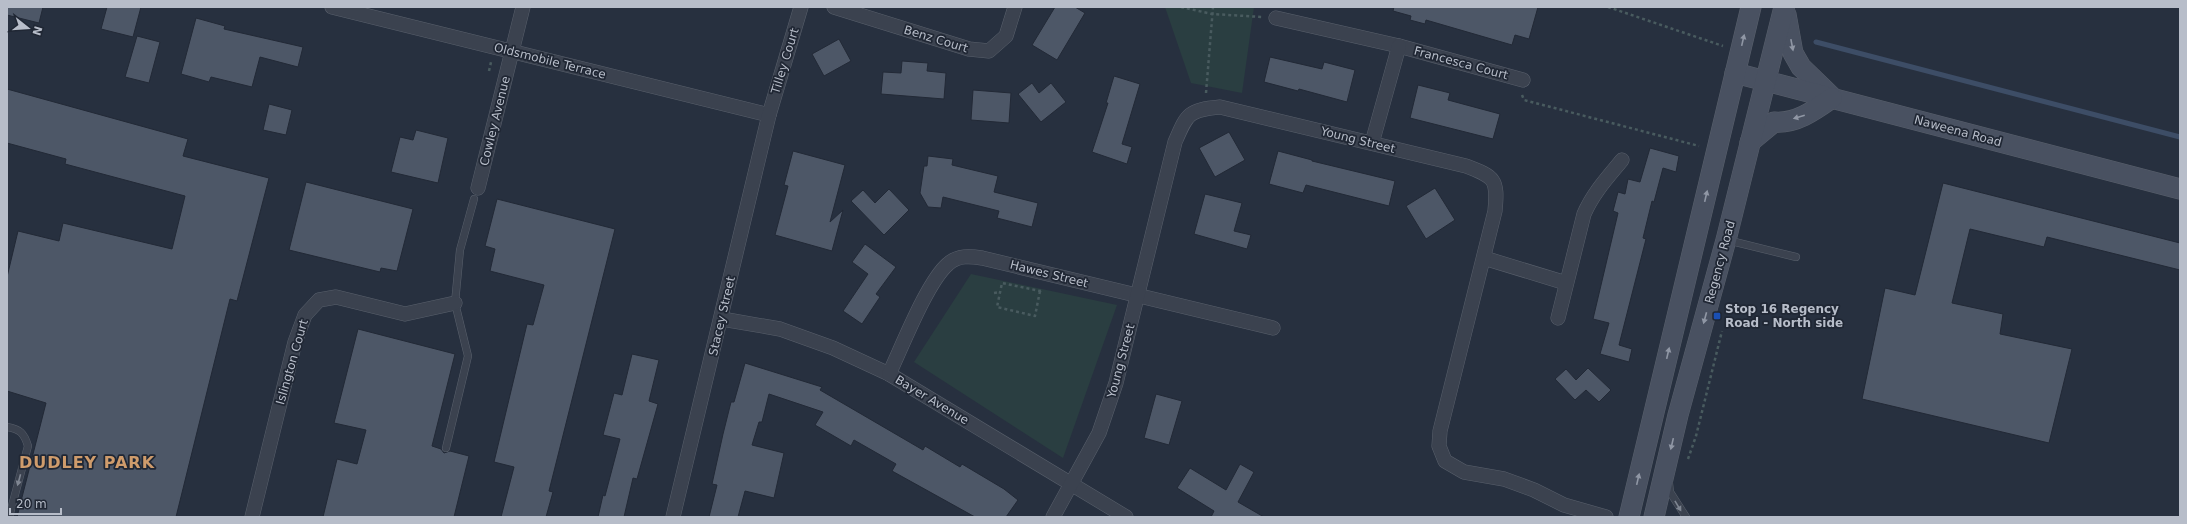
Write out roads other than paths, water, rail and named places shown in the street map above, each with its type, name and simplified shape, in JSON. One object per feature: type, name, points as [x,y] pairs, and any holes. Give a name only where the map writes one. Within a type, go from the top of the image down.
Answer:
[{"type":"main road","points":[[1629,517],[1751,7]]},
{"type":"main road","points":[[1750,142],[1774,122],[1782,122],[1808,115],[1832,98],[1801,67],[1793,53],[1784,7]]},
{"type":"main road","name":"Regency Road","points":[[1654,517],[1726,240],[1784,7]]},
{"type":"main road","name":"Naweena Road","points":[[1735,73],[2180,189]]},
{"type":"main road","points":[[1696,234],[1726,240]]},
{"type":"street","name":"Oldsmobile Terrace","points":[[332,7],[769,115]]},
{"type":"street","name":"Cowley Avenue","points":[[476,194],[523,7]]},
{"type":"street","name":"Tilley Court","points":[[769,115],[801,7]]},
{"type":"street","name":"Benz Court","points":[[834,7],[969,50],[989,51],[1006,36],[1015,7]]},
{"type":"street","name":"Francesca Court","points":[[1276,18],[1399,46],[1518,79]]},
{"type":"street","name":"Francesca Court","points":[[1372,143],[1399,46]]},
{"type":"street","name":"Young Street","points":[[1053,517],[1072,485],[1101,426],[1116,383],[1175,142],[1185,117],[1201,109],[1220,107],[1466,166],[1487,174],[1497,188],[1495,211],[1440,431],[1439,446],[1445,461],[1464,472],[1504,479],[1534,490],[1564,505],[1606,517]]},
{"type":"street","name":"Stacey Street","points":[[673,517],[722,319],[769,115]]},
{"type":"street","points":[[1558,318],[1584,214],[1590,201],[1622,160]]},
{"type":"street","name":"Hawes Street","points":[[889,374],[933,281],[948,263],[964,256],[982,258],[1273,328]]},
{"type":"street","points":[[1484,258],[1566,283]]},
{"type":"street","name":"Islington Court","points":[[252,517],[295,342],[305,315],[319,300],[336,298],[405,314],[455,303]]},
{"type":"street","name":"Bayer Avenue","points":[[722,319],[780,329],[833,348],[889,374],[1126,517]]},
{"type":"lane","points":[[446,448],[468,356],[455,303],[460,250],[476,194]]},
{"type":"lane","points":[[1726,240],[1796,257]]},
{"type":"lane","points":[[7,427],[16,429],[25,435],[28,446],[9,517]]},
{"type":"lane","points":[[1666,467],[1670,492],[1686,517]]},
{"type":"waterway","points":[[1816,42],[2180,137]]},
{"type":"place","name":"Stop 16 Regency Road - North side","points":[[1717,316]]},
{"type":"district","name":"DUDLEY PARK","points":[[87,462]]}]
